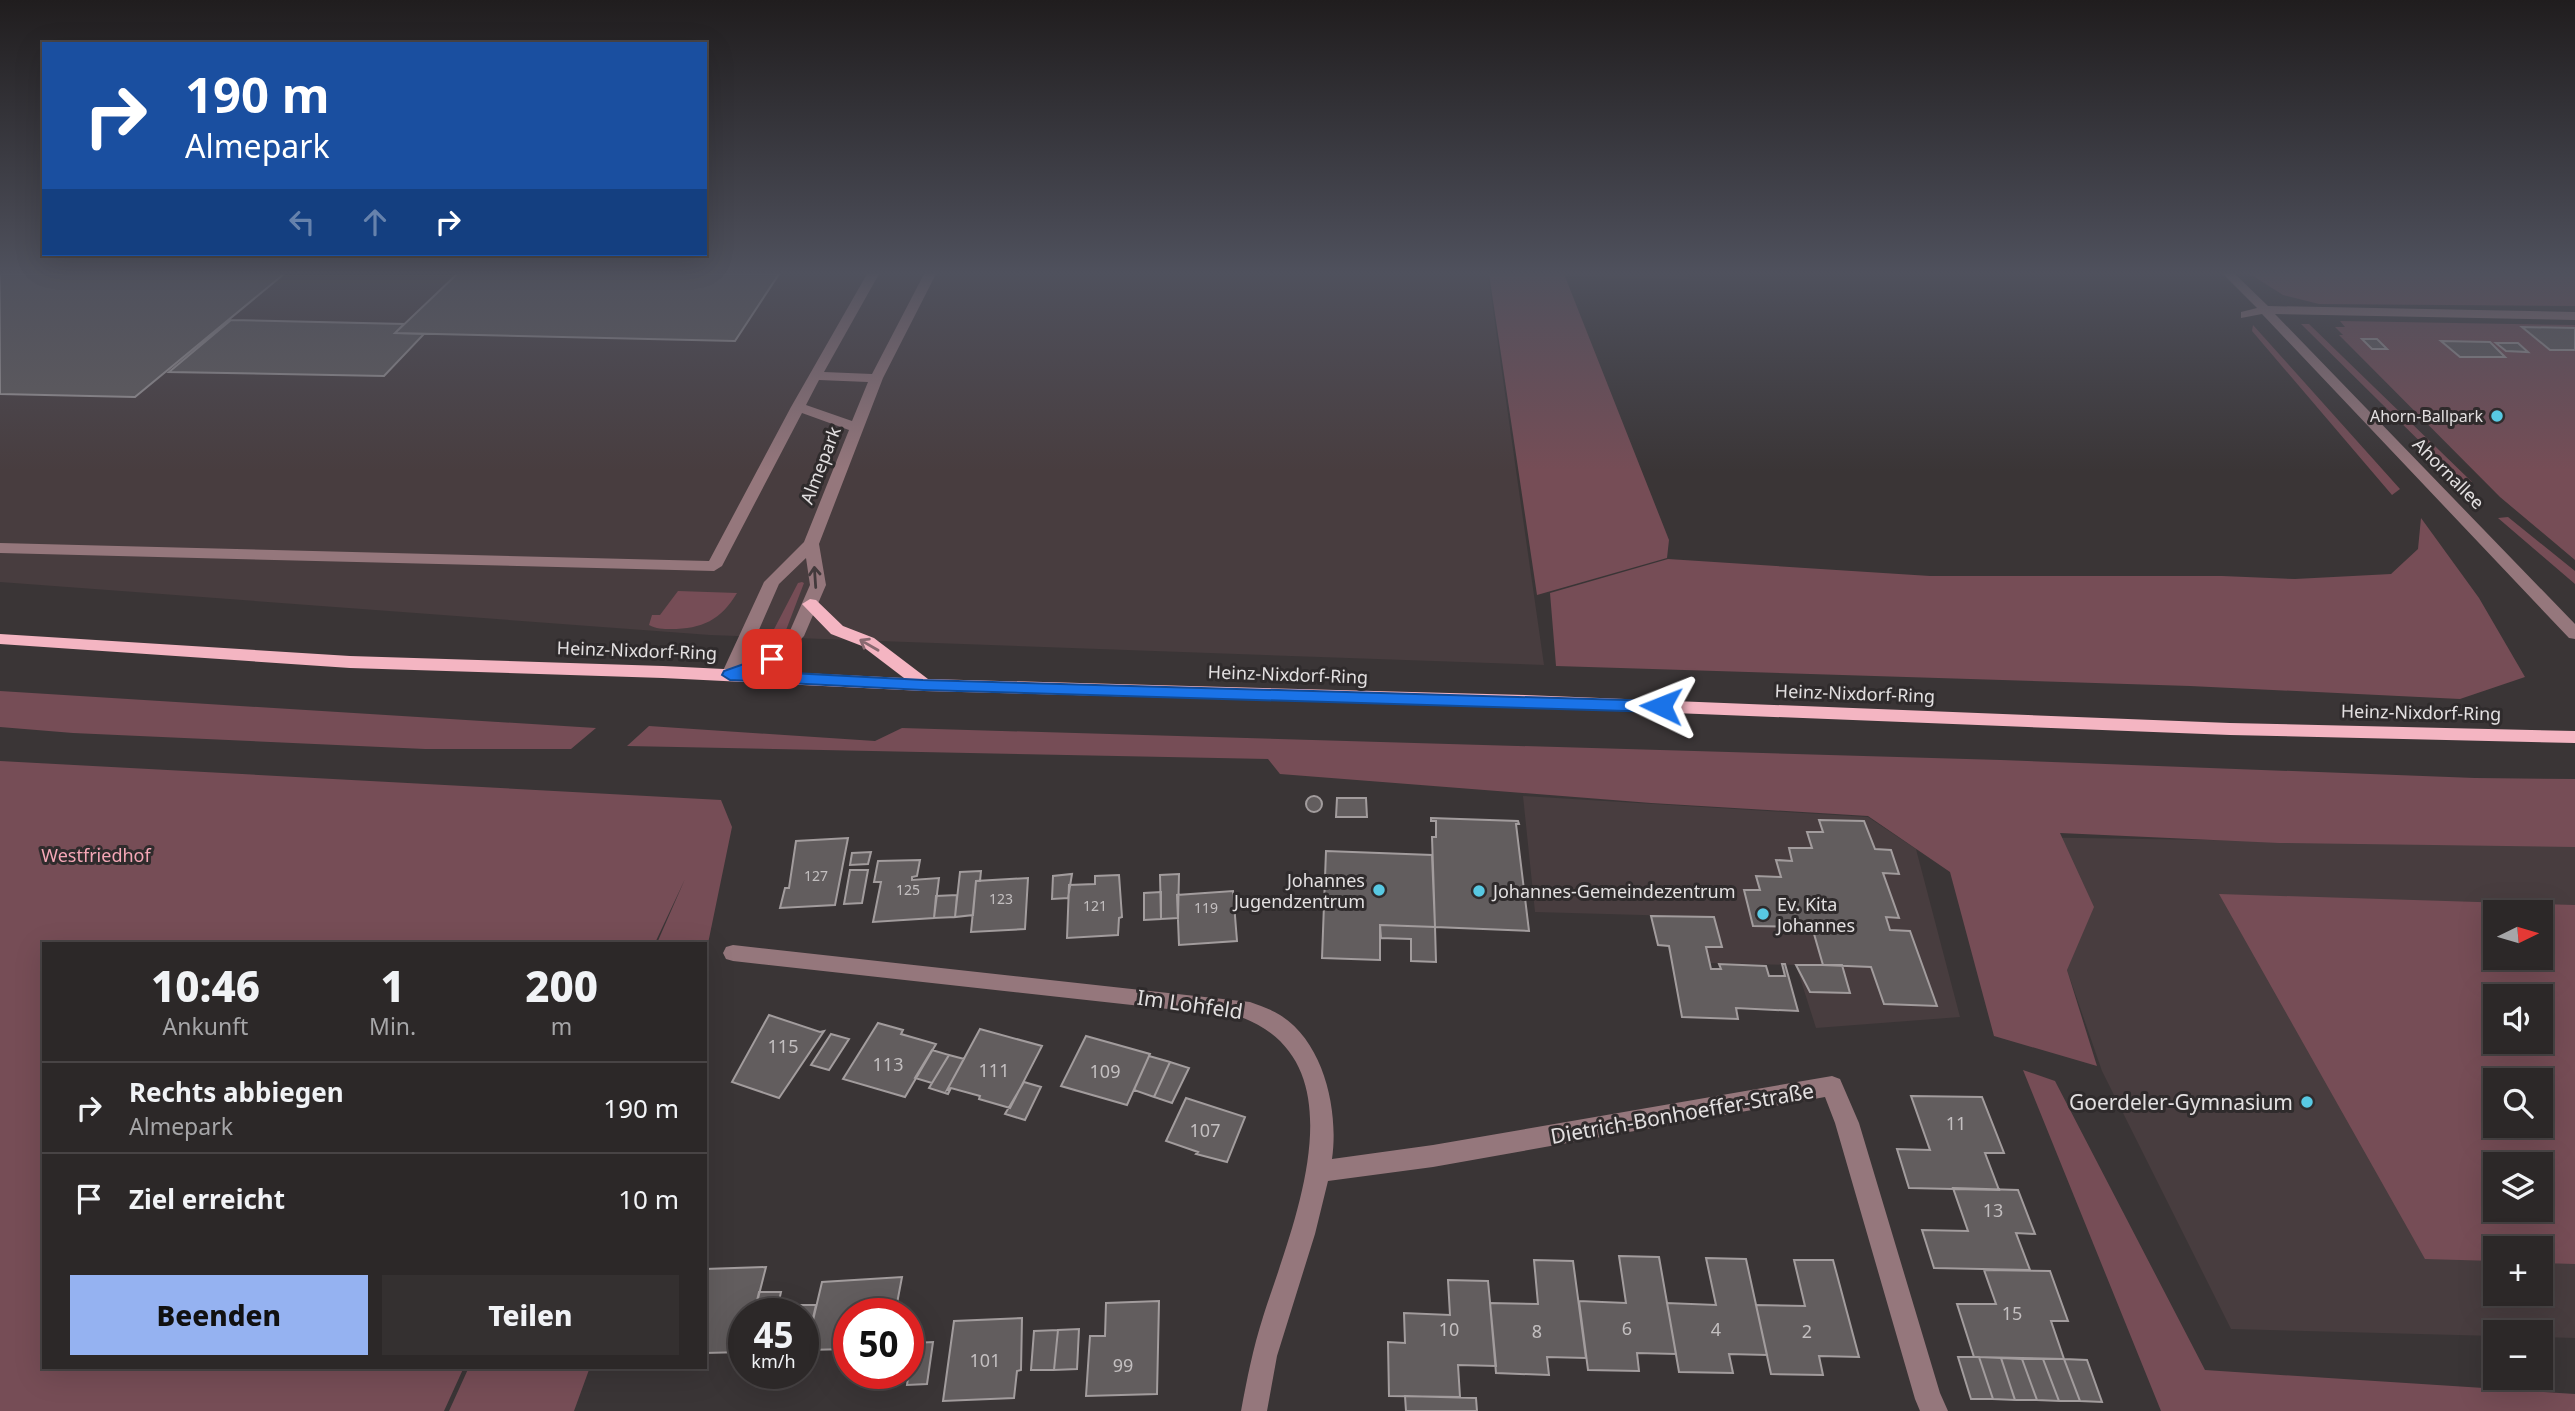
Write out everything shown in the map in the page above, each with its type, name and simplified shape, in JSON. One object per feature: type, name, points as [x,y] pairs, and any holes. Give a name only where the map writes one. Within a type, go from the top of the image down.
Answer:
[{"type":"main road","points":[[810,604],[837,630],[868,642],[923,685]]},
{"type":"main road","name":"Heinz-Nixdorf-Ring","points":[[0,639],[350,662],[730,675],[923,685],[1525,701],[2230,729],[2575,737]]},
{"type":"street","points":[[0,548],[714,566],[836,340]]},
{"type":"street","name":"Almepark","points":[[730,675],[772,582],[811,544],[866,400],[896,340]]},
{"type":"street","name":"Ahornallee","points":[[2292,340],[2575,634]]},
{"type":"street","points":[[815,376],[876,378]]},
{"type":"street","points":[[798,407],[855,427]]},
{"type":"street","points":[[730,675],[772,659],[796,636],[818,584],[811,544]]},
{"type":"street","points":[[2547,603],[2575,623]]},
{"type":"street","name":"Im Lohfeld","points":[[733,953],[1242,1007],[1274,1021],[1304,1054],[1317,1080],[1322,1127],[1320,1171],[1266,1348],[1254,1411]]},
{"type":"street","name":"Dietrich-Bonhoeffer-Straße","points":[[1320,1171],[1433,1156],[1832,1086],[1847,1123],[1928,1399],[1934,1411]]},
{"type":"shaded area","points":[[0,340],[1497,340],[1544,665],[710,635],[0,582]]},
{"type":"shaded area","name":"Ev. Kita Johannes","points":[[1523,796],[1868,817],[1916,849],[1960,1017],[1816,1028],[1796,965],[1710,963],[1706,947],[1722,947],[1713,917],[1535,912]]},
{"type":"shaded area","name":"Goerdeler-Gymnasium","points":[[2021,837],[2575,846],[2575,1338],[2553,1337],[2553,1320],[2483,1320],[2483,1336],[2231,1329],[2102,1071]]},
{"type":"green space","points":[[1499,340],[1590,340],[1669,540],[1667,558],[1537,595]]},
{"type":"green space","points":[[2260,340],[2266,340],[2400,489],[2392,495]]},
{"type":"green space","points":[[2317,340],[2325,340],[2472,482],[2461,482]]},
{"type":"green space","name":"Ahorn-Ballpark","points":[[2344,340],[2575,340],[2575,560],[2500,497]]},
{"type":"green space","points":[[2508,517],[2575,571],[2575,584],[2498,518]]},
{"type":"green space","points":[[2421,518],[2479,598],[2525,677],[2460,699],[2190,686],[1556,666],[1550,593],[1668,559],[1930,576],[2222,576],[2295,579],[2391,574],[2418,549]]},
{"type":"green space","points":[[798,583],[804,583],[783,638],[774,640],[771,635]]},
{"type":"green space","points":[[678,591],[737,593],[724,610],[701,625],[671,629],[649,625],[652,615],[660,615]]},
{"type":"green space","points":[[0,691],[596,728],[571,749],[425,749],[73,733],[0,727]]},
{"type":"green space","points":[[649,726],[875,741],[902,728],[2575,779],[2575,847],[2279,843],[2060,833],[2094,907],[2067,970],[2097,1066],[1994,1036],[1950,872],[1868,816],[1651,803],[1280,774],[1268,759],[627,746]]},
{"type":"green space","name":"Westfriedhof","points":[[0,761],[721,800],[732,827],[707,948],[707,942],[657,942],[685,879],[655,942],[42,942],[42,1369],[463,1369],[444,1411],[0,1411]]},
{"type":"green space","points":[[2219,894],[2483,902],[2483,970],[2553,970],[2553,904],[2575,905],[2575,1264],[2553,1263],[2553,1236],[2483,1236],[2483,1261],[2425,1259]]},
{"type":"green space","points":[[2023,1070],[2055,1081],[2205,1370],[2575,1394],[2575,1411],[2161,1411]]},
{"type":"green space","points":[[468,1369],[589,1369],[574,1411],[449,1411]]},
{"type":"building","points":[[0,340],[204,340],[135,397],[0,394]]},
{"type":"building","points":[[207,340],[418,340],[384,376],[169,372]]},
{"type":"building","points":[[2363,340],[2378,340],[2387,349],[2372,349]]},
{"type":"building","points":[[2538,340],[2575,340],[2575,350],[2550,350]]},
{"type":"building","points":[[2441,341],[2490,342],[2505,357],[2460,357]]},
{"type":"building","points":[[2496,343],[2518,343],[2528,352],[2506,351]]},
{"type":"building","points":[[1311,796],[1317,796],[1322,804],[1320,810],[1311,812],[1306,807],[1306,801]]},
{"type":"building","points":[[1337,798],[1366,798],[1367,817],[1336,817]]},
{"type":"building","name":"Johannes-Gemeindezentrum","points":[[1431,818],[1518,821],[1519,824],[1516,824],[1529,931],[1435,927],[1432,837],[1436,837],[1436,821],[1431,821]]},
{"type":"building","points":[[1819,820],[1864,821],[1875,849],[1891,850],[1899,874],[1883,873],[1899,918],[1886,917],[1890,930],[1910,931],[1937,1006],[1884,1004],[1871,967],[1823,965],[1812,927],[1753,926],[1744,890],[1760,890],[1756,876],[1781,877],[1776,860],[1792,861],[1789,848],[1812,848],[1807,832],[1823,832]]},
{"type":"building","points":[[848,838],[835,905],[780,908],[785,888],[789,888],[796,841]]},
{"type":"building","name":"Johannes Jugendzentrum","points":[[1326,851],[1432,855],[1435,927],[1380,925],[1380,960],[1322,958]]},
{"type":"building","points":[[871,852],[868,864],[850,865],[852,853]]},
{"type":"building","points":[[920,860],[917,876],[912,877],[912,880],[939,878],[934,918],[873,922],[881,882],[874,882],[878,861]]},
{"type":"building","points":[[850,870],[868,870],[862,903],[844,904]]},
{"type":"building","points":[[981,871],[980,881],[976,881],[973,915],[955,917],[960,872]]},
{"type":"building","points":[[1072,874],[1068,898],[1052,899],[1053,876]]},
{"type":"building","points":[[1179,874],[1178,918],[1161,919],[1160,875]]},
{"type":"building","points":[[1119,875],[1122,917],[1119,918],[1118,935],[1067,938],[1069,885],[1095,884],[1095,876]]},
{"type":"building","points":[[1028,878],[1025,929],[971,932],[976,881]]},
{"type":"building","points":[[1233,891],[1237,941],[1179,945],[1177,895]]},
{"type":"building","points":[[1161,892],[1161,919],[1144,920],[1144,893]]},
{"type":"building","points":[[957,895],[955,917],[934,918],[936,896]]},
{"type":"building","points":[[1651,916],[1714,917],[1722,947],[1706,947],[1711,969],[1721,969],[1719,964],[1766,966],[1769,976],[1785,976],[1782,964],[1785,964],[1798,1011],[1736,1008],[1738,1019],[1682,1017],[1669,946],[1658,945]]},
{"type":"building","points":[[1380,925],[1435,927],[1436,962],[1411,961],[1411,939],[1381,938]]},
{"type":"building","points":[[1796,965],[1842,965],[1850,993],[1810,992]]},
{"type":"building","points":[[769,1015],[824,1031],[779,1098],[732,1082]]},
{"type":"building","points":[[878,1023],[903,1030],[901,1034],[936,1044],[905,1097],[843,1079]]},
{"type":"building","points":[[980,1029],[1042,1046],[1010,1108],[979,1099],[980,1096],[951,1088],[947,1090]]},
{"type":"building","points":[[831,1034],[849,1039],[829,1070],[811,1065]]},
{"type":"building","points":[[1086,1036],[1150,1054],[1127,1105],[1061,1086]]},
{"type":"building","points":[[932,1050],[949,1055],[932,1083],[915,1078]]},
{"type":"building","points":[[949,1055],[964,1059],[947,1090],[950,1090],[948,1094],[929,1088]]},
{"type":"building","points":[[1149,1056],[1170,1062],[1154,1097],[1134,1090]]},
{"type":"building","points":[[1170,1062],[1189,1068],[1172,1103],[1154,1097]]},
{"type":"building","points":[[1024,1082],[1041,1087],[1025,1120],[1005,1114]]},
{"type":"building","points":[[1911,1096],[1982,1097],[2004,1153],[1985,1153],[1999,1190],[1909,1188],[1897,1149],[1930,1150]]},
{"type":"building","points":[[1186,1098],[1245,1117],[1227,1162],[1196,1154],[1198,1152],[1166,1141]]},
{"type":"building","points":[[1953,1188],[2018,1190],[2035,1234],[2016,1233],[2030,1270],[1934,1268],[1922,1230],[1968,1231]]},
{"type":"building","points":[[1619,1256],[1659,1257],[1676,1354],[1637,1353],[1639,1371],[1588,1370],[1579,1301],[1626,1303]]},
{"type":"building","points":[[1706,1258],[1746,1259],[1767,1355],[1729,1354],[1733,1373],[1679,1372],[1667,1303],[1716,1305]]},
{"type":"building","points":[[1534,1260],[1573,1261],[1586,1358],[1547,1357],[1549,1375],[1496,1373],[1490,1303],[1538,1304]]},
{"type":"building","points":[[1794,1260],[1833,1260],[1859,1357],[1819,1356],[1823,1375],[1771,1374],[1756,1305],[1805,1306]]},
{"type":"building","points":[[766,1267],[758,1298],[728,1298],[728,1352],[707,1353],[707,1269]]},
{"type":"building","points":[[1984,1270],[2050,1271],[2068,1321],[2051,1321],[2064,1359],[1974,1357],[1957,1304],[1996,1304]]},
{"type":"building","points":[[902,1277],[898,1298],[833,1298],[833,1349],[819,1350],[818,1298],[822,1282]]},
{"type":"building","points":[[1448,1280],[1488,1281],[1496,1366],[1458,1365],[1460,1397],[1389,1396],[1388,1342],[1405,1343],[1404,1313],[1450,1315]]},
{"type":"building","points":[[759,1292],[781,1292],[780,1298],[758,1298]]},
{"type":"building","points":[[1159,1301],[1157,1394],[1086,1396],[1090,1336],[1105,1336],[1106,1303]]},
{"type":"building","points":[[1022,1318],[1021,1370],[1017,1371],[1014,1398],[943,1401],[954,1321]]},
{"type":"building","points":[[1079,1329],[1077,1369],[1054,1370],[1058,1330]]},
{"type":"building","points":[[1058,1330],[1054,1370],[1031,1370],[1034,1331]]},
{"type":"building","points":[[924,1342],[933,1342],[927,1384],[924,1384]]},
{"type":"building","points":[[1958,1357],[1979,1357],[1993,1399],[1971,1399]]},
{"type":"building","points":[[1979,1357],[2001,1358],[2015,1400],[1993,1399]]},
{"type":"building","points":[[2001,1358],[2022,1359],[2037,1400],[2015,1400]]},
{"type":"building","points":[[2022,1359],[2043,1359],[2059,1401],[2037,1400]]},
{"type":"building","points":[[2043,1359],[2064,1359],[2080,1401],[2059,1401]]},
{"type":"building","points":[[2064,1359],[2087,1360],[2102,1402],[2080,1401]]},
{"type":"building","points":[[1405,1396],[1476,1398],[1477,1411],[1406,1411]]},
{"type":"place","name":"Ahorn-Ballpark","points":[[2497,416]]},
{"type":"place","name":"Johannes Jugendzentrum","points":[[1379,890]]},
{"type":"place","name":"Johannes-Gemeindezentrum","points":[[1479,891]]},
{"type":"place","name":"Ev. Kita Johannes","points":[[1763,914]]},
{"type":"place","name":"Goerdeler-Gymnasium","points":[[2307,1102]]},
{"type":"route","points":[[772,659],[730,675],[923,685],[1661,706]]}]
